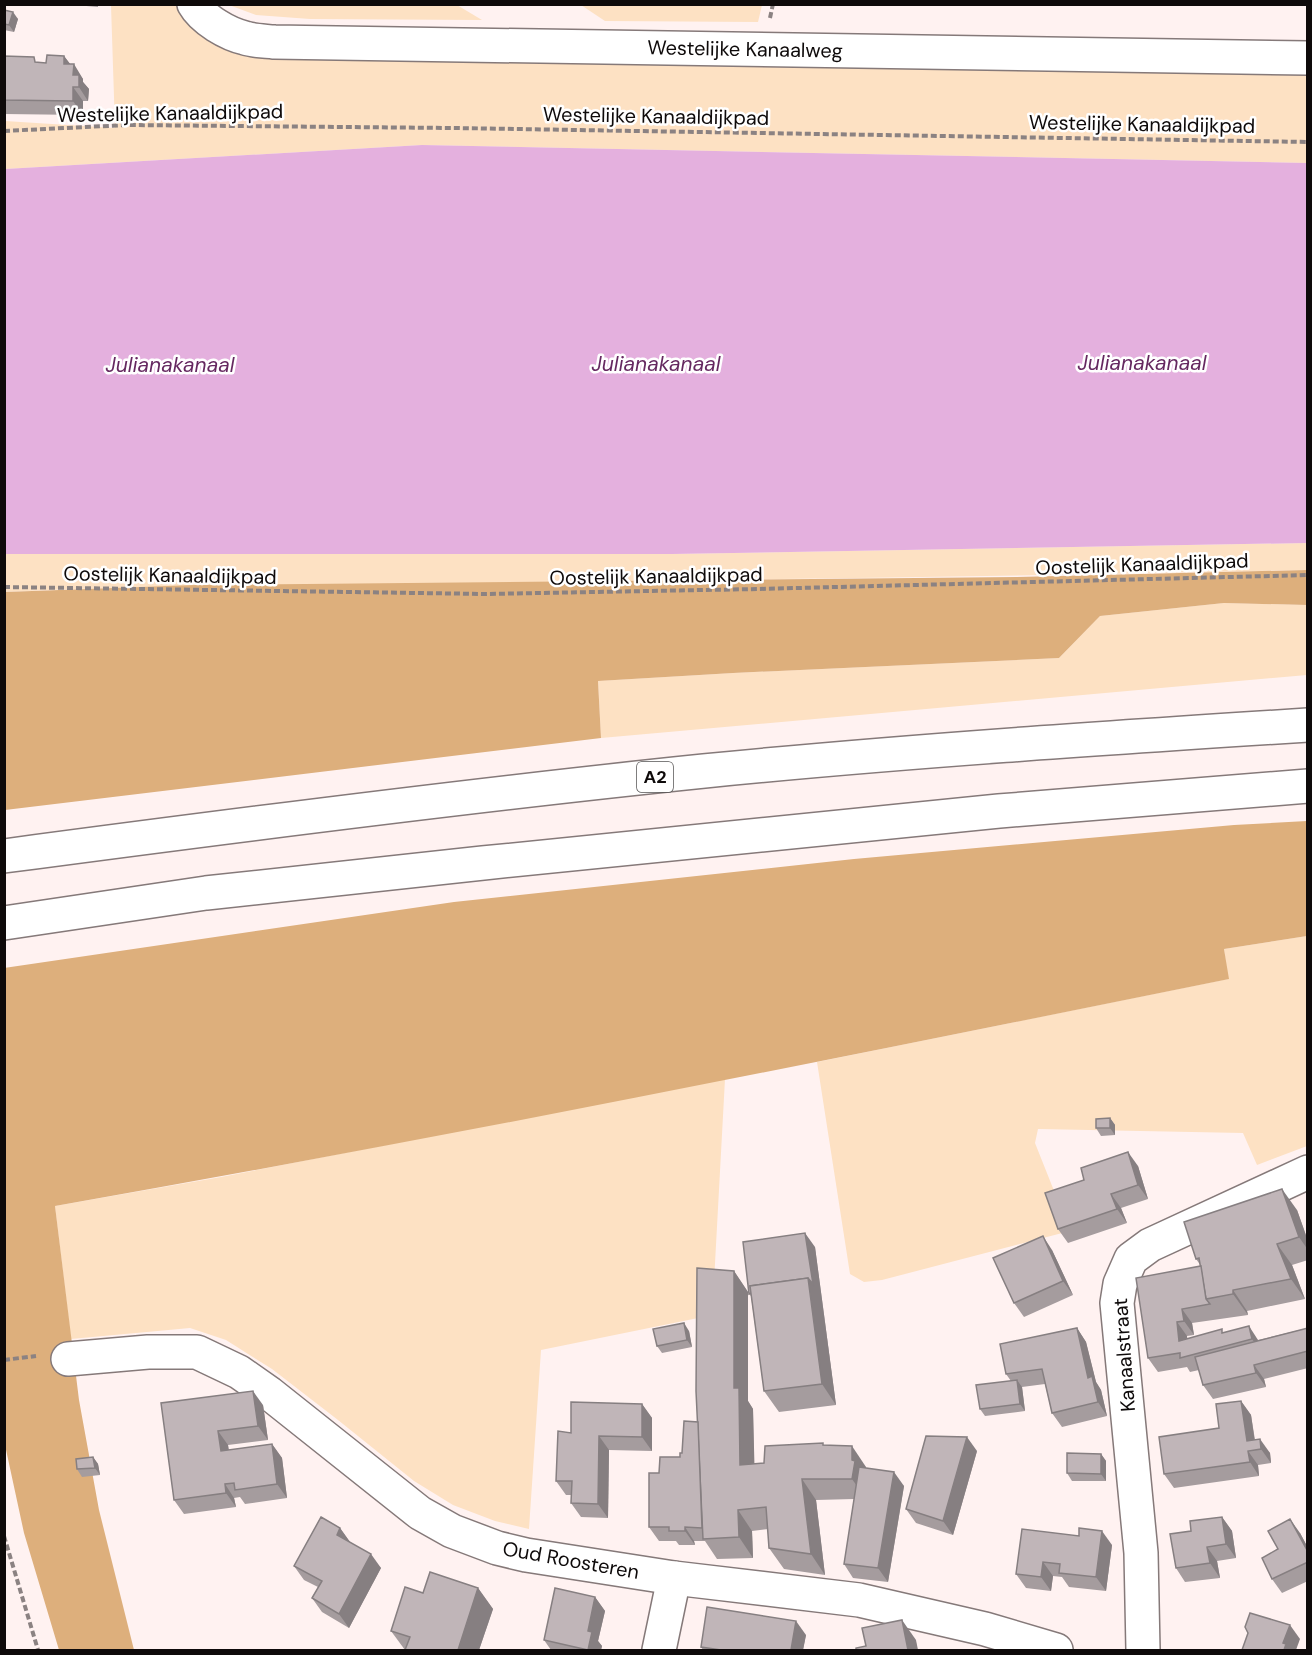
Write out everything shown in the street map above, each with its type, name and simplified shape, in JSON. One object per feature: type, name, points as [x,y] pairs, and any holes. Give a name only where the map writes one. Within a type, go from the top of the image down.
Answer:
[{"type":"main road","name":"Westelijke Kanaalweg","points":[[194,4],[199,13],[244,38],[274,42],[1308,58]]},
{"type":"main road","name":"A2","points":[[4,856],[204,829],[703,771],[997,745],[1308,725]]},
{"type":"main road","points":[[4,922],[206,893],[391,872],[987,812],[1308,786]]},
{"type":"main road","name":"Kanaalstraat","points":[[1143,1650],[1141,1553],[1117,1304],[1120,1284],[1131,1259],[1150,1245],[1308,1172]]},
{"type":"main road","name":"Oud Roosteren","points":[[52,1357],[197,1352],[239,1372],[270,1393],[412,1507],[452,1531],[497,1548],[526,1556],[674,1578],[859,1600],[985,1629],[1056,1650]]},
{"type":"main road","points":[[659,1650],[674,1578]]},
{"type":"path","name":"Westelijke Kanaaldijkpad","points":[[4,131],[139,125],[1308,142]]},
{"type":"path","name":"Oostelijk Kanaaldijkpad","points":[[4,587],[486,594],[1308,574]]},
{"type":"path","points":[[4,1360],[52,1357]]},
{"type":"path","points":[[4,1536],[38,1650]]},
{"type":"shaded area","points":[[111,5],[185,5],[208,27],[1307,56],[1307,163],[422,145],[5,169],[5,121],[115,128]]},
{"type":"shaded area","points":[[229,5],[457,5],[482,20],[310,19],[256,15]]},
{"type":"shaded area","points":[[581,5],[762,5],[758,22],[605,21]]},
{"type":"shaded area","points":[[1307,543],[1308,570],[74,589],[5,592],[4,554],[672,554]]},
{"type":"shaded area","points":[[1307,570],[1307,605],[1224,603],[1100,616],[1059,658],[598,681],[601,738],[5,810],[5,592],[195,585],[1017,577]]},
{"type":"shaded area","points":[[1224,603],[1307,605],[1307,675],[601,738],[598,681],[1059,658],[1100,616]]},
{"type":"shaded area","points":[[1307,821],[1307,936],[1224,949],[1229,979],[496,1125],[55,1206],[79,1400],[99,1510],[134,1650],[59,1650],[24,1533],[5,1445],[4,968],[454,902],[854,859],[1234,825]]},
{"type":"shaded area","points":[[1307,936],[1307,1146],[1257,1165],[1243,1133],[1038,1129],[1035,1143],[1070,1231],[882,1280],[864,1282],[850,1274],[817,1062],[1228,979],[1224,949]]},
{"type":"shaded area","points":[[725,1079],[714,1282],[708,1316],[541,1350],[529,1529],[495,1521],[453,1505],[414,1481],[272,1369],[226,1340],[190,1328],[71,1339],[55,1206],[221,1177]]},
{"type":"water","name":"Julianakanaal","points":[[422,145],[1307,163],[1307,543],[672,554],[5,554],[5,169]]},
{"type":"building","points":[[4,10],[13,12],[9,25],[4,24]]},
{"type":"building","points":[[47,55],[64,56],[64,64],[74,64],[73,75],[79,75],[79,87],[73,87],[73,101],[4,100],[4,56],[34,57],[35,62],[46,63]]},
{"type":"building","points":[[1110,1118],[1110,1128],[1096,1128],[1096,1119]]},
{"type":"building","points":[[1128,1152],[1138,1185],[1111,1194],[1117,1209],[1058,1229],[1045,1193],[1084,1180],[1081,1168]]},
{"type":"building","points":[[1282,1189],[1299,1237],[1277,1244],[1291,1279],[1233,1290],[1233,1294],[1206,1299],[1199,1258],[1196,1259],[1184,1222]]},
{"type":"building","points":[[805,1233],[813,1284],[808,1278],[750,1286],[751,1293],[749,1294],[743,1242]]},
{"type":"building","points":[[1043,1236],[1063,1281],[1014,1303],[993,1258]]},
{"type":"building","points":[[1201,1266],[1206,1299],[1210,1304],[1182,1309],[1184,1321],[1177,1322],[1179,1341],[1222,1329],[1222,1333],[1249,1326],[1252,1339],[1180,1358],[1180,1353],[1148,1358],[1136,1278]]},
{"type":"building","points":[[697,1268],[734,1271],[734,1388],[739,1388],[740,1465],[764,1463],[765,1446],[823,1443],[823,1445],[852,1446],[852,1460],[855,1461],[852,1479],[802,1479],[811,1554],[769,1548],[766,1507],[738,1510],[739,1537],[703,1539],[696,1391]]},
{"type":"building","points":[[808,1278],[822,1384],[764,1391],[750,1286]]},
{"type":"building","points":[[684,1323],[687,1340],[657,1346],[653,1329]]},
{"type":"building","points":[[1077,1328],[1088,1378],[1092,1376],[1098,1402],[1052,1413],[1042,1369],[1006,1374],[1000,1344]]},
{"type":"building","points":[[1308,1328],[1308,1351],[1254,1365],[1256,1373],[1203,1385],[1195,1357]]},
{"type":"building","points":[[1017,1380],[1020,1404],[980,1409],[976,1385]]},
{"type":"building","points":[[253,1391],[258,1426],[218,1431],[221,1451],[272,1444],[277,1484],[235,1490],[234,1483],[225,1484],[226,1493],[174,1500],[161,1403]]},
{"type":"building","points":[[1241,1401],[1247,1441],[1260,1439],[1261,1449],[1248,1451],[1250,1462],[1164,1474],[1159,1437],[1219,1428],[1216,1404]]},
{"type":"building","points":[[571,1402],[642,1404],[642,1437],[599,1436],[598,1504],[571,1503],[572,1481],[556,1481],[558,1431],[571,1433]]},
{"type":"building","points":[[684,1421],[698,1422],[702,1528],[685,1527],[685,1531],[669,1531],[669,1527],[649,1527],[649,1473],[659,1473],[660,1457],[680,1457]]},
{"type":"building","points":[[926,1436],[967,1437],[943,1521],[906,1509]]},
{"type":"building","points":[[1067,1453],[1101,1454],[1101,1474],[1067,1473]]},
{"type":"building","points":[[93,1457],[95,1468],[77,1469],[76,1459]]},
{"type":"building","points":[[859,1467],[894,1472],[878,1568],[844,1564]]},
{"type":"building","points":[[321,1517],[340,1528],[337,1535],[371,1554],[339,1614],[312,1598],[322,1581],[294,1566]]},
{"type":"building","points":[[1222,1517],[1226,1544],[1207,1547],[1210,1563],[1176,1568],[1170,1534],[1191,1531],[1190,1521]]},
{"type":"building","points":[[1290,1519],[1308,1552],[1308,1562],[1272,1579],[1262,1558],[1278,1549],[1268,1531]]},
{"type":"building","points":[[1079,1528],[1102,1531],[1096,1577],[1059,1573],[1060,1564],[1043,1562],[1041,1577],[1016,1574],[1022,1529],[1079,1536]]},
{"type":"building","points":[[430,1572],[478,1588],[458,1650],[405,1650],[410,1637],[391,1631],[405,1587],[423,1593]]},
{"type":"building","points":[[555,1588],[595,1597],[588,1631],[592,1632],[588,1650],[544,1640]]},
{"type":"building","points":[[707,1607],[796,1621],[791,1650],[721,1650],[701,1647]]},
{"type":"building","points":[[1250,1613],[1290,1625],[1283,1643],[1286,1644],[1284,1650],[1242,1650],[1248,1633],[1245,1627]]},
{"type":"building","points":[[902,1620],[908,1650],[856,1650],[856,1648],[866,1646],[862,1628]]}]
